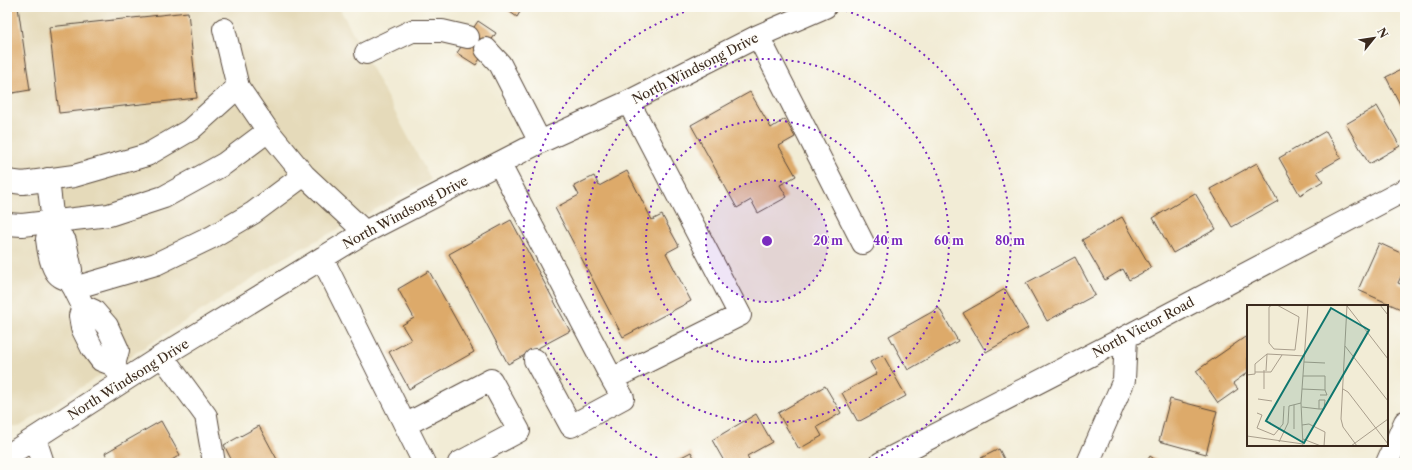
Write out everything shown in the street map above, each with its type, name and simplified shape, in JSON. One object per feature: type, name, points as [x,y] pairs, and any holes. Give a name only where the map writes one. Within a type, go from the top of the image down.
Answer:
[{"type":"street","name":"North Windsong Drive","points":[[7,456],[35,439],[118,374],[162,356],[365,232],[540,142],[628,102],[758,36],[821,8]]},
{"type":"street","points":[[224,29],[238,87],[268,131],[304,175],[365,232]]},
{"type":"street","points":[[366,53],[412,31],[442,31],[468,37]]},
{"type":"street","points":[[758,36],[863,243]]},
{"type":"street","points":[[486,49],[500,64],[540,142]]},
{"type":"street","points":[[7,181],[23,183],[74,176],[147,156],[190,130],[238,87]]},
{"type":"street","points":[[612,378],[740,315],[628,102]]},
{"type":"street","points":[[7,224],[53,227],[109,215],[164,197],[224,164],[268,131]]},
{"type":"street","points":[[499,163],[623,398],[571,426],[535,360]]},
{"type":"street","points":[[76,291],[156,264],[212,237],[253,214],[304,175]]},
{"type":"street","points":[[48,180],[53,227],[47,239],[48,249],[54,268],[59,276],[76,291],[82,328],[92,348],[101,360],[118,374]]},
{"type":"street","name":"North Victor Road","points":[[880,463],[1126,337],[1405,190]]},
{"type":"street","points":[[322,258],[424,463]]},
{"type":"street","points":[[1088,463],[1124,380],[1126,337]]},
{"type":"street","points":[[162,356],[206,416],[214,463]]},
{"type":"street","points":[[405,425],[491,380],[519,431],[459,463]]},
{"type":"street","points":[[1387,463],[1405,422]]},
{"type":"street","points":[[35,439],[43,463]]},
{"type":"shaded area","points":[[7,7],[339,7],[431,180],[289,255],[19,427],[7,425]]},
{"type":"building","points":[[7,7],[18,7],[30,90],[7,94]]},
{"type":"building","points":[[503,7],[523,7],[517,17]]},
{"type":"building","points":[[188,12],[197,98],[59,113],[49,27]]},
{"type":"building","points":[[478,21],[496,33],[476,65],[457,53]]},
{"type":"building","points":[[1405,68],[1405,114],[1386,77]]},
{"type":"building","points":[[750,92],[771,128],[785,119],[795,137],[779,146],[796,176],[780,185],[787,197],[758,213],[751,200],[737,208],[691,125]]},
{"type":"building","points":[[1377,106],[1400,146],[1369,164],[1346,124]]},
{"type":"building","points":[[1326,131],[1341,158],[1317,172],[1323,181],[1300,195],[1279,158]]},
{"type":"building","points":[[1257,163],[1278,201],[1232,227],[1210,189]]},
{"type":"building","points":[[627,171],[652,220],[662,215],[679,246],[666,253],[691,301],[623,337],[555,208],[579,195],[574,186],[594,176],[599,186]]},
{"type":"building","points":[[1195,193],[1216,229],[1173,253],[1153,218]]},
{"type":"building","points":[[1122,217],[1151,268],[1129,280],[1123,269],[1105,280],[1082,240]]},
{"type":"building","points":[[511,220],[570,331],[508,364],[449,254]]},
{"type":"building","points":[[1379,243],[1405,255],[1405,268],[1398,283],[1405,286],[1405,305],[1403,310],[1358,290]]},
{"type":"building","points":[[1075,257],[1095,295],[1047,321],[1026,283]]},
{"type":"building","points":[[429,271],[474,352],[409,389],[389,352],[411,340],[402,325],[414,318],[398,289]]},
{"type":"building","points":[[1005,289],[1028,328],[986,352],[963,313]]},
{"type":"building","points":[[939,308],[958,341],[908,370],[889,336]]},
{"type":"building","points":[[1245,337],[1247,340],[1247,373],[1233,383],[1238,389],[1218,403],[1196,371]]},
{"type":"building","points":[[883,355],[906,396],[858,422],[842,393],[877,374],[870,362]]},
{"type":"building","points":[[825,386],[841,413],[817,427],[822,436],[799,449],[778,413]]},
{"type":"building","points":[[1170,399],[1217,411],[1206,454],[1159,441]]},
{"type":"building","points":[[756,414],[772,442],[747,456],[750,463],[725,463],[712,440]]},
{"type":"building","points":[[161,421],[180,455],[167,463],[110,463],[105,453]]},
{"type":"building","points":[[259,426],[279,463],[233,463],[224,445]]},
{"type":"building","points":[[999,449],[1006,463],[983,463],[981,458]]},
{"type":"building","points":[[691,452],[697,463],[670,463]]},
{"type":"building","points":[[1150,456],[1160,463],[1146,463]]}]
